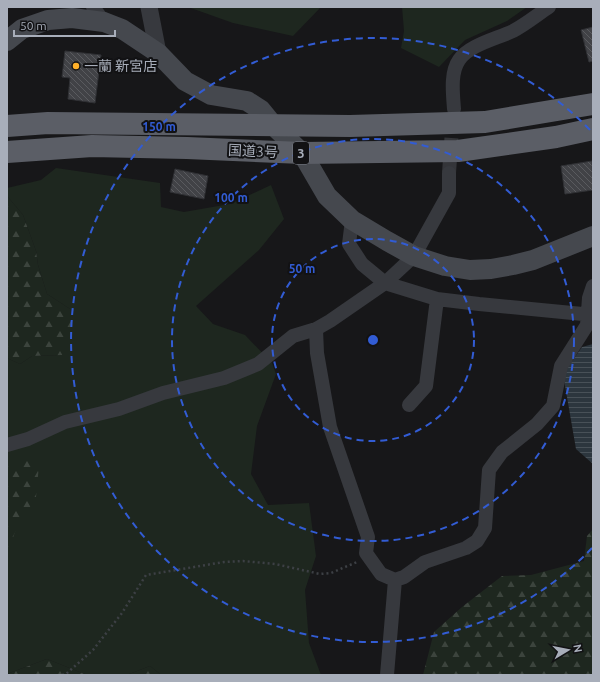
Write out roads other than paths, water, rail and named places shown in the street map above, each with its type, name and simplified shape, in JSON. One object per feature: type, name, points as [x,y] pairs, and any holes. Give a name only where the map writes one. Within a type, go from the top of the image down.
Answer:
[{"type":"highway","name":"国道3号","points":[[7,126],[48,123],[350,126],[485,122],[593,104]]},
{"type":"highway","name":"国道3号","points":[[7,152],[92,146],[302,153],[458,151],[556,137],[593,129]]},
{"type":"main road","points":[[7,40],[22,29],[48,20],[98,15],[158,53],[185,81],[211,95],[247,101],[261,110],[274,126],[302,153],[327,196],[352,220],[414,256],[445,266],[470,270],[491,269],[533,260],[593,236]]},
{"type":"street","points":[[149,7],[158,53]]},
{"type":"street","points":[[454,109],[454,73],[458,60],[469,50],[513,31],[549,7]]},
{"type":"street","points":[[7,445],[28,438],[65,422],[119,408],[163,393],[224,378],[258,364],[292,336],[316,330],[385,282],[414,256],[449,193],[449,173]]},
{"type":"street","points":[[352,220],[349,244],[362,264],[385,282],[437,299],[591,315]]},
{"type":"street","points":[[316,330],[317,353],[330,427],[368,537],[366,553],[381,574],[395,580],[404,577],[425,562],[466,548],[477,541],[485,528],[489,470],[502,452],[537,424],[553,406],[561,366],[587,325],[591,315],[589,298],[593,286]]},
{"type":"street","points":[[409,405],[426,386],[437,299]]},
{"type":"street","points":[[387,675],[395,580]]},
{"type":"tunnel","points":[[449,173],[453,116]]},
{"type":"place","name":"一蘭 新宮店","points":[[76,66]]}]
